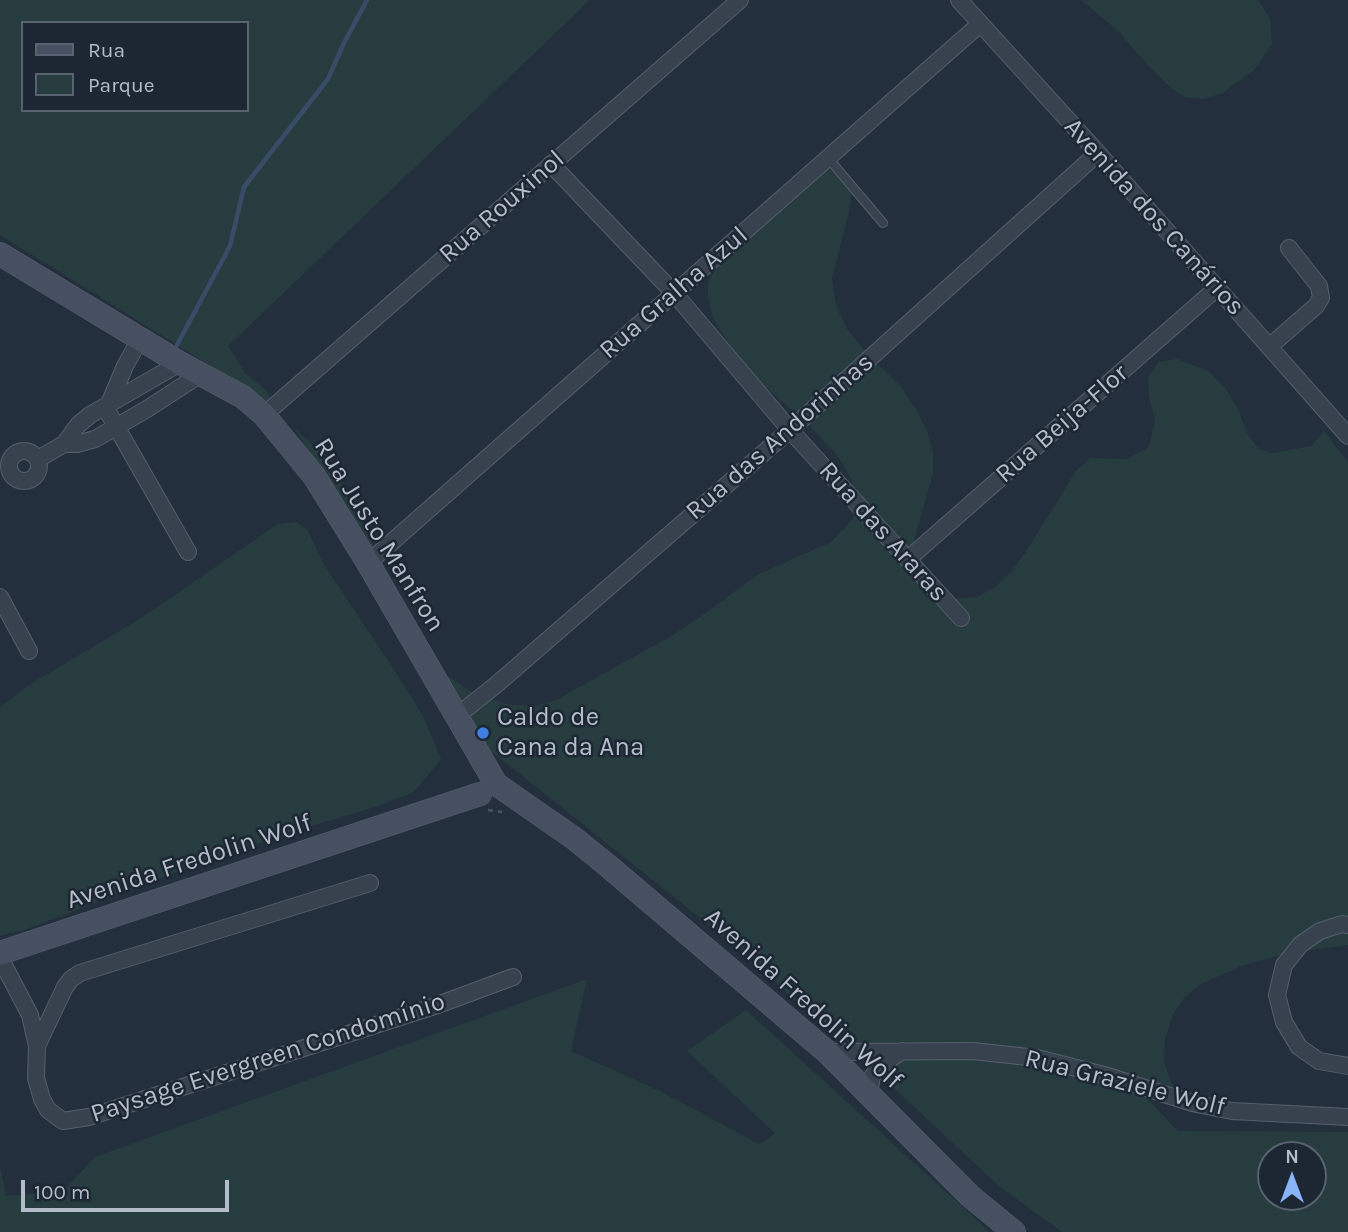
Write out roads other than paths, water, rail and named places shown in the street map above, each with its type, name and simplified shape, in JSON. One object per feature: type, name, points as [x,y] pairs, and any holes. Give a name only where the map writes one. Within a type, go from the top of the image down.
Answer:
[{"type":"main road","name":"Rua Justo Manfron","points":[[0,254],[140,340],[243,397],[264,415],[314,476],[368,563],[457,716],[468,739],[483,789]]},
{"type":"main road","name":"Avenida Fredolin Wolf","points":[[0,956],[396,823],[483,789],[544,819],[576,839],[827,1052],[970,1196],[1014,1232]]},
{"type":"street","name":"Rua Rouxinol","points":[[264,415],[740,0]]},
{"type":"street","name":"Avenida dos Canários","points":[[959,0],[1348,436]]},
{"type":"street","name":"Rua Gralha Azul","points":[[368,563],[980,24]]},
{"type":"street","name":"Rua das Andorinhas","points":[[457,716],[790,430],[1098,153]]},
{"type":"street","name":"Rua das Araras","points":[[551,164],[674,293],[790,430],[961,618]]},
{"type":"street","points":[[1269,346],[1316,306],[1321,298],[1320,286],[1289,248]]},
{"type":"street","name":"Rua Beija-Flor","points":[[908,559],[1217,288]]},
{"type":"street","points":[[140,340],[107,405],[188,552]]},
{"type":"street","points":[[5,475],[21,481],[31,480],[38,472],[38,459],[64,444],[78,425],[180,363]]},
{"type":"street","points":[[64,444],[85,442],[117,427],[201,374]]},
{"type":"street","points":[[0,597],[29,652]]},
{"type":"street","name":"Paysage Evergreen Condomínio","points":[[37,1046],[65,987],[80,973],[370,883]]},
{"type":"street","points":[[1348,925],[1342,924],[1320,932],[1301,944],[1284,965],[1277,995],[1284,1022],[1299,1047],[1319,1061],[1348,1066]]},
{"type":"street","name":"Paysage Evergreen Condomínio","points":[[0,956],[30,1015],[37,1046],[36,1078],[42,1099],[48,1110],[63,1121],[102,1113],[435,1006],[513,977]]},
{"type":"street","points":[[869,1092],[872,1077],[880,1066],[902,1051]]},
{"type":"street","name":"Rua Graziele Wolf","points":[[827,1052],[973,1051],[1037,1058],[1108,1076],[1192,1103],[1232,1111],[1348,1117]]},
{"type":"lane","points":[[828,158],[883,223]]},
{"type":"waterway","points":[[177,345],[230,246],[244,187],[328,79],[367,0]]},
{"type":"place","name":"Caldo de Cana da Ana","points":[[483,733]]}]
